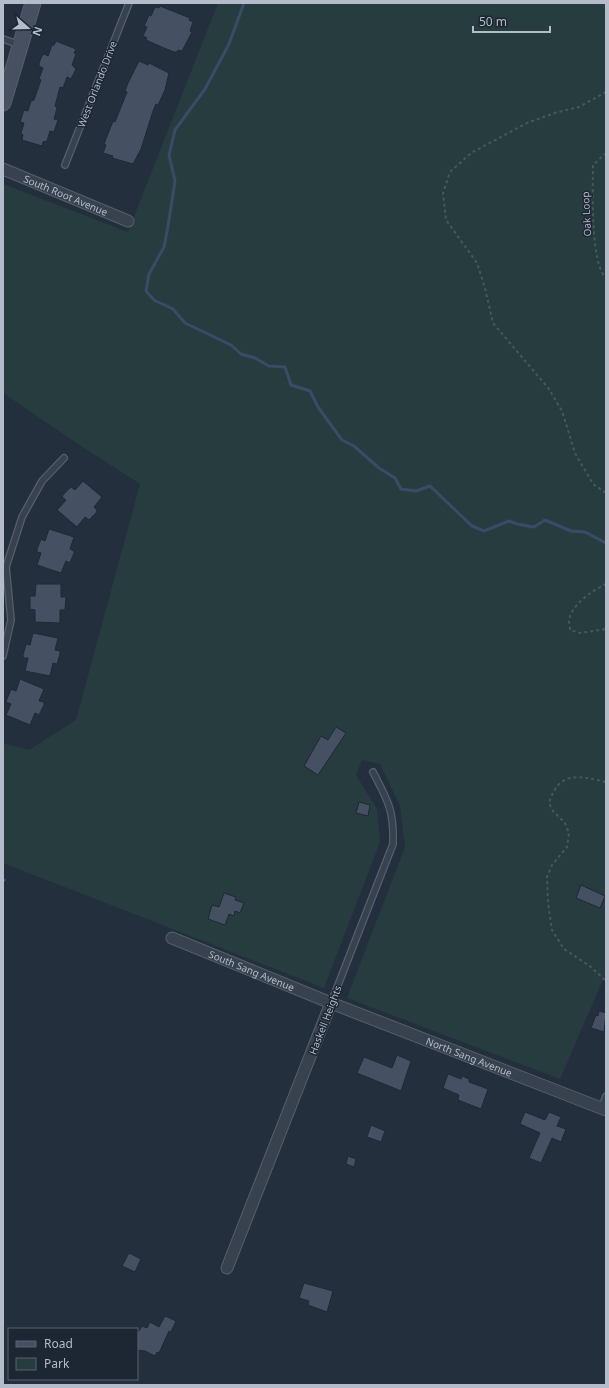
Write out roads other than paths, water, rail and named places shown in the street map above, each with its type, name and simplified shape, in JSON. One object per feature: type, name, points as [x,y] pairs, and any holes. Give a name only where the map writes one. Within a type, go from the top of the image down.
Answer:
[{"type":"street","points":[[3,103],[33,3]]},
{"type":"street","name":"South Root Avenue","points":[[3,169],[128,221]]},
{"type":"street","name":"South Sang Avenue","points":[[172,938],[332,1003]]},
{"type":"street","name":"North Sang Avenue","points":[[332,1003],[604,1109]]},
{"type":"street","name":"Haskell Heights","points":[[227,1268],[332,1003]]},
{"type":"lane","name":"West Orlando Drive","points":[[66,165],[129,3]]},
{"type":"lane","points":[[3,39],[20,45]]},
{"type":"lane","points":[[3,656],[11,620],[6,567],[22,517],[42,482],[64,458]]},
{"type":"lane","name":"Haskell Heights","points":[[332,1003],[393,844],[393,826],[389,802],[373,772]]},
{"type":"lane","points":[[604,1109],[606,1096]]},
{"type":"waterway","points":[[244,3],[229,44],[205,89],[175,130],[169,155],[175,181],[168,226],[164,247],[149,274],[146,291],[154,300],[173,309],[185,323],[231,345],[241,354],[255,358],[269,366],[285,367],[291,385],[310,391],[318,407],[342,440],[354,446],[379,468],[395,478],[401,489],[416,491],[430,486],[472,526],[484,531],[509,521],[534,527],[545,520],[571,531],[585,532],[606,543]]}]
